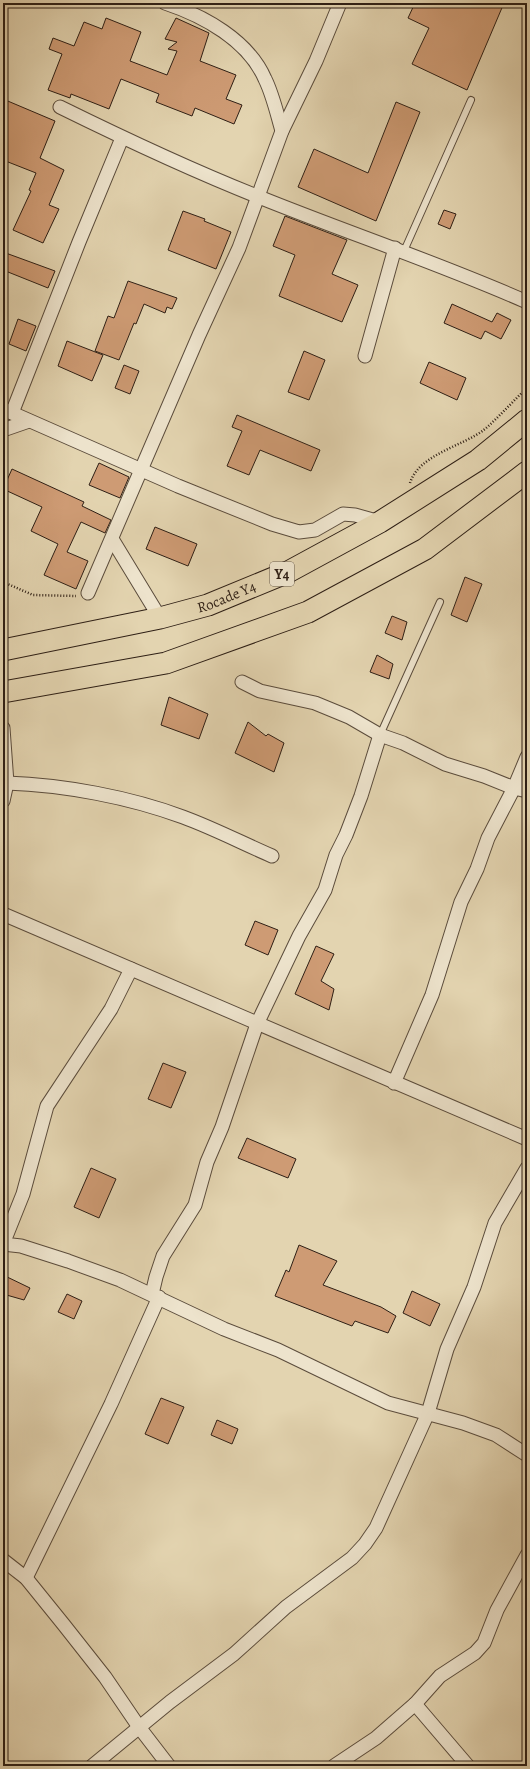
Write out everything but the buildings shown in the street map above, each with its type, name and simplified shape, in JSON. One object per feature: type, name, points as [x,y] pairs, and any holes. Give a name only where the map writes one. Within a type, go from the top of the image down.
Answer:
[{"type":"highway","name":"Rocade Y4","points":[[3,650],[160,618],[208,605],[288,572],[380,522],[478,460],[527,420]]},
{"type":"highway","points":[[3,692],[166,662],[308,612],[425,549],[527,472]]},
{"type":"street","points":[[165,3],[215,27],[237,42],[254,58],[266,79],[282,131]]},
{"type":"street","points":[[88,592],[142,471],[199,335],[239,248],[282,131],[316,61],[340,3]]},
{"type":"street","points":[[60,108],[122,138],[259,197],[400,250],[527,302]]},
{"type":"street","points":[[122,138],[8,411],[142,471],[272,524],[299,532],[315,530],[343,514],[355,515],[380,522]]},
{"type":"street","points":[[365,356],[400,250]]},
{"type":"street","points":[[3,430],[29,421]]},
{"type":"street","points":[[112,539],[160,618]]},
{"type":"street","points":[[242,682],[260,691],[315,703],[349,717],[380,735],[403,743],[445,764],[484,776],[514,788],[527,791]]},
{"type":"street","points":[[3,800],[7,783],[4,733]]},
{"type":"street","points":[[26,1578],[111,1404],[156,1296],[156,1277],[163,1256],[195,1205],[207,1162],[222,1127],[257,1024],[299,936],[325,890],[336,855],[346,835],[361,796],[380,735]]},
{"type":"street","points":[[394,1082],[432,995],[460,902],[477,869],[488,838],[514,788],[527,756]]},
{"type":"street","points":[[7,783],[42,784],[108,796],[182,817],[272,856]]},
{"type":"street","points":[[3,914],[527,1139]]},
{"type":"street","points":[[131,969],[111,1009],[47,1106],[25,1187],[3,1244],[21,1246],[68,1261],[156,1296],[224,1328],[278,1350],[388,1403],[463,1423],[496,1435],[527,1455]]},
{"type":"street","points":[[92,1766],[170,1702],[234,1654],[286,1607],[352,1558],[365,1544],[376,1528],[428,1413],[447,1349],[474,1287],[496,1223],[527,1168]]},
{"type":"street","points":[[334,1766],[376,1738],[415,1704],[440,1676],[475,1653],[484,1643],[497,1610],[527,1555]]},
{"type":"street","points":[[3,1560],[26,1578],[105,1677],[139,1727],[170,1766]]},
{"type":"street","points":[[415,1704],[468,1766]]},
{"type":"lane","points":[[400,250],[472,100]]},
{"type":"lane","points":[[380,735],[440,602]]},
{"type":"path","points":[[413,500],[408,491],[411,479],[427,461],[484,430],[527,388]]},
{"type":"path","points":[[3,582],[33,595],[74,597],[88,592]]}]
